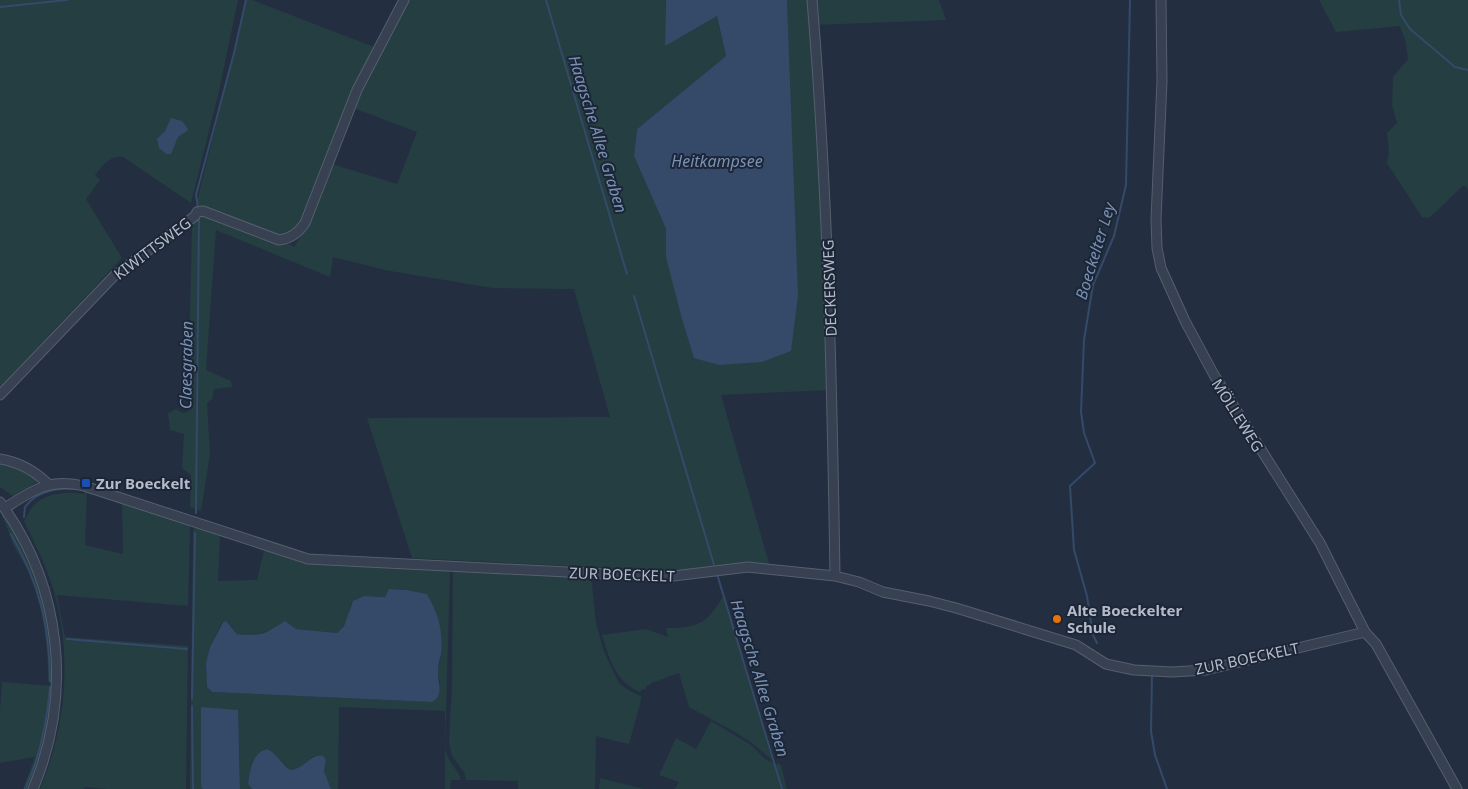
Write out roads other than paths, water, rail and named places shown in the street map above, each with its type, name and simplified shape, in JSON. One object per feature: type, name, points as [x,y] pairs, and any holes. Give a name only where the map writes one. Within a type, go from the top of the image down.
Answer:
[{"type":"street","name":"KIWITTSWEG","points":[[0,395],[116,275],[195,216],[197,212],[203,212],[279,240],[285,240],[300,231],[305,223],[357,90],[404,0]]},
{"type":"street","name":"DECKERSWEG","points":[[812,0],[825,175],[828,244],[835,576]]},
{"type":"street","name":"MÖLLEWEG","points":[[1161,0],[1162,82],[1156,228],[1161,268],[1214,375],[1320,542],[1365,632],[1376,644],[1457,789]]},
{"type":"street","points":[[0,458],[38,475],[48,484]]},
{"type":"street","name":"ZUR BOECKELT","points":[[2,505],[48,484],[64,483],[84,486],[308,559],[665,577],[748,567],[835,576],[859,582],[883,592],[956,608],[1076,645],[1106,664],[1134,670],[1172,672],[1206,670],[1365,632]]},
{"type":"street","points":[[2,505],[23,539],[39,573],[52,615],[56,648],[57,685],[54,720],[46,753],[33,789]]},
{"type":"water","name":"Heitkampsee","points":[[666,0],[787,0],[798,296],[791,351],[762,362],[719,365],[694,358],[666,257],[666,229],[634,156],[637,129],[726,56],[717,16],[665,46]]},
{"type":"water","points":[[171,118],[182,121],[188,129],[178,137],[171,154],[166,154],[159,148],[157,139],[165,131]]},
{"type":"water","points":[[389,589],[427,594],[435,609],[441,630],[441,654],[438,670],[440,688],[438,696],[432,702],[212,692],[207,687],[206,663],[210,647],[223,622],[226,621],[237,634],[245,635],[262,634],[285,621],[296,629],[337,633],[344,626],[353,601],[364,596],[385,597]]},
{"type":"water","points":[[201,707],[238,710],[240,789],[203,789],[201,787]]},
{"type":"water","points":[[267,749],[291,770],[300,767],[314,757],[323,756],[326,760],[324,771],[331,789],[252,789],[248,784],[253,763],[258,754]]},
{"type":"waterway","points":[[0,7],[67,0]]},
{"type":"waterway","name":"Claesgraben","points":[[198,207],[196,195],[234,53],[246,0]]},
{"type":"waterway","name":"Haagsche Allee Graben","points":[[546,0],[627,274]]},
{"type":"waterway","name":"Boeckelter Ley","points":[[1097,643],[1093,635],[1087,596],[1074,550],[1070,486],[1095,463],[1084,433],[1081,412],[1084,340],[1093,285],[1114,236],[1126,185],[1130,0]]},
{"type":"waterway","points":[[1399,0],[1401,15],[1410,29],[1455,67],[1468,70]]},
{"type":"waterway","name":"Claesgraben","points":[[196,513],[199,217]]},
{"type":"waterway","name":"Haagsche Allee Graben","points":[[634,296],[714,565]]},
{"type":"waterway","points":[[24,517],[25,507],[35,497],[54,490],[75,489]]},
{"type":"waterway","name":"Claesgraben","points":[[192,699],[195,533]]},
{"type":"waterway","points":[[11,534],[29,570],[41,605],[48,641],[50,681]]},
{"type":"waterway","name":"Haagsche Allee Graben","points":[[717,574],[782,789]]},
{"type":"waterway","points":[[67,639],[187,649]]},
{"type":"waterway","name":"Boeckelter Ley","points":[[1152,675],[1151,731],[1155,755],[1167,789]]},
{"type":"waterway","points":[[25,789],[35,765],[42,740],[50,687]]},
{"type":"waterway","name":"Claesgraben","points":[[192,706],[193,789]]},
{"type":"place","name":"Zur Boeckelt","points":[[86,483]]},
{"type":"place","name":"Alte Boeckelter Schule","points":[[1057,619]]}]
